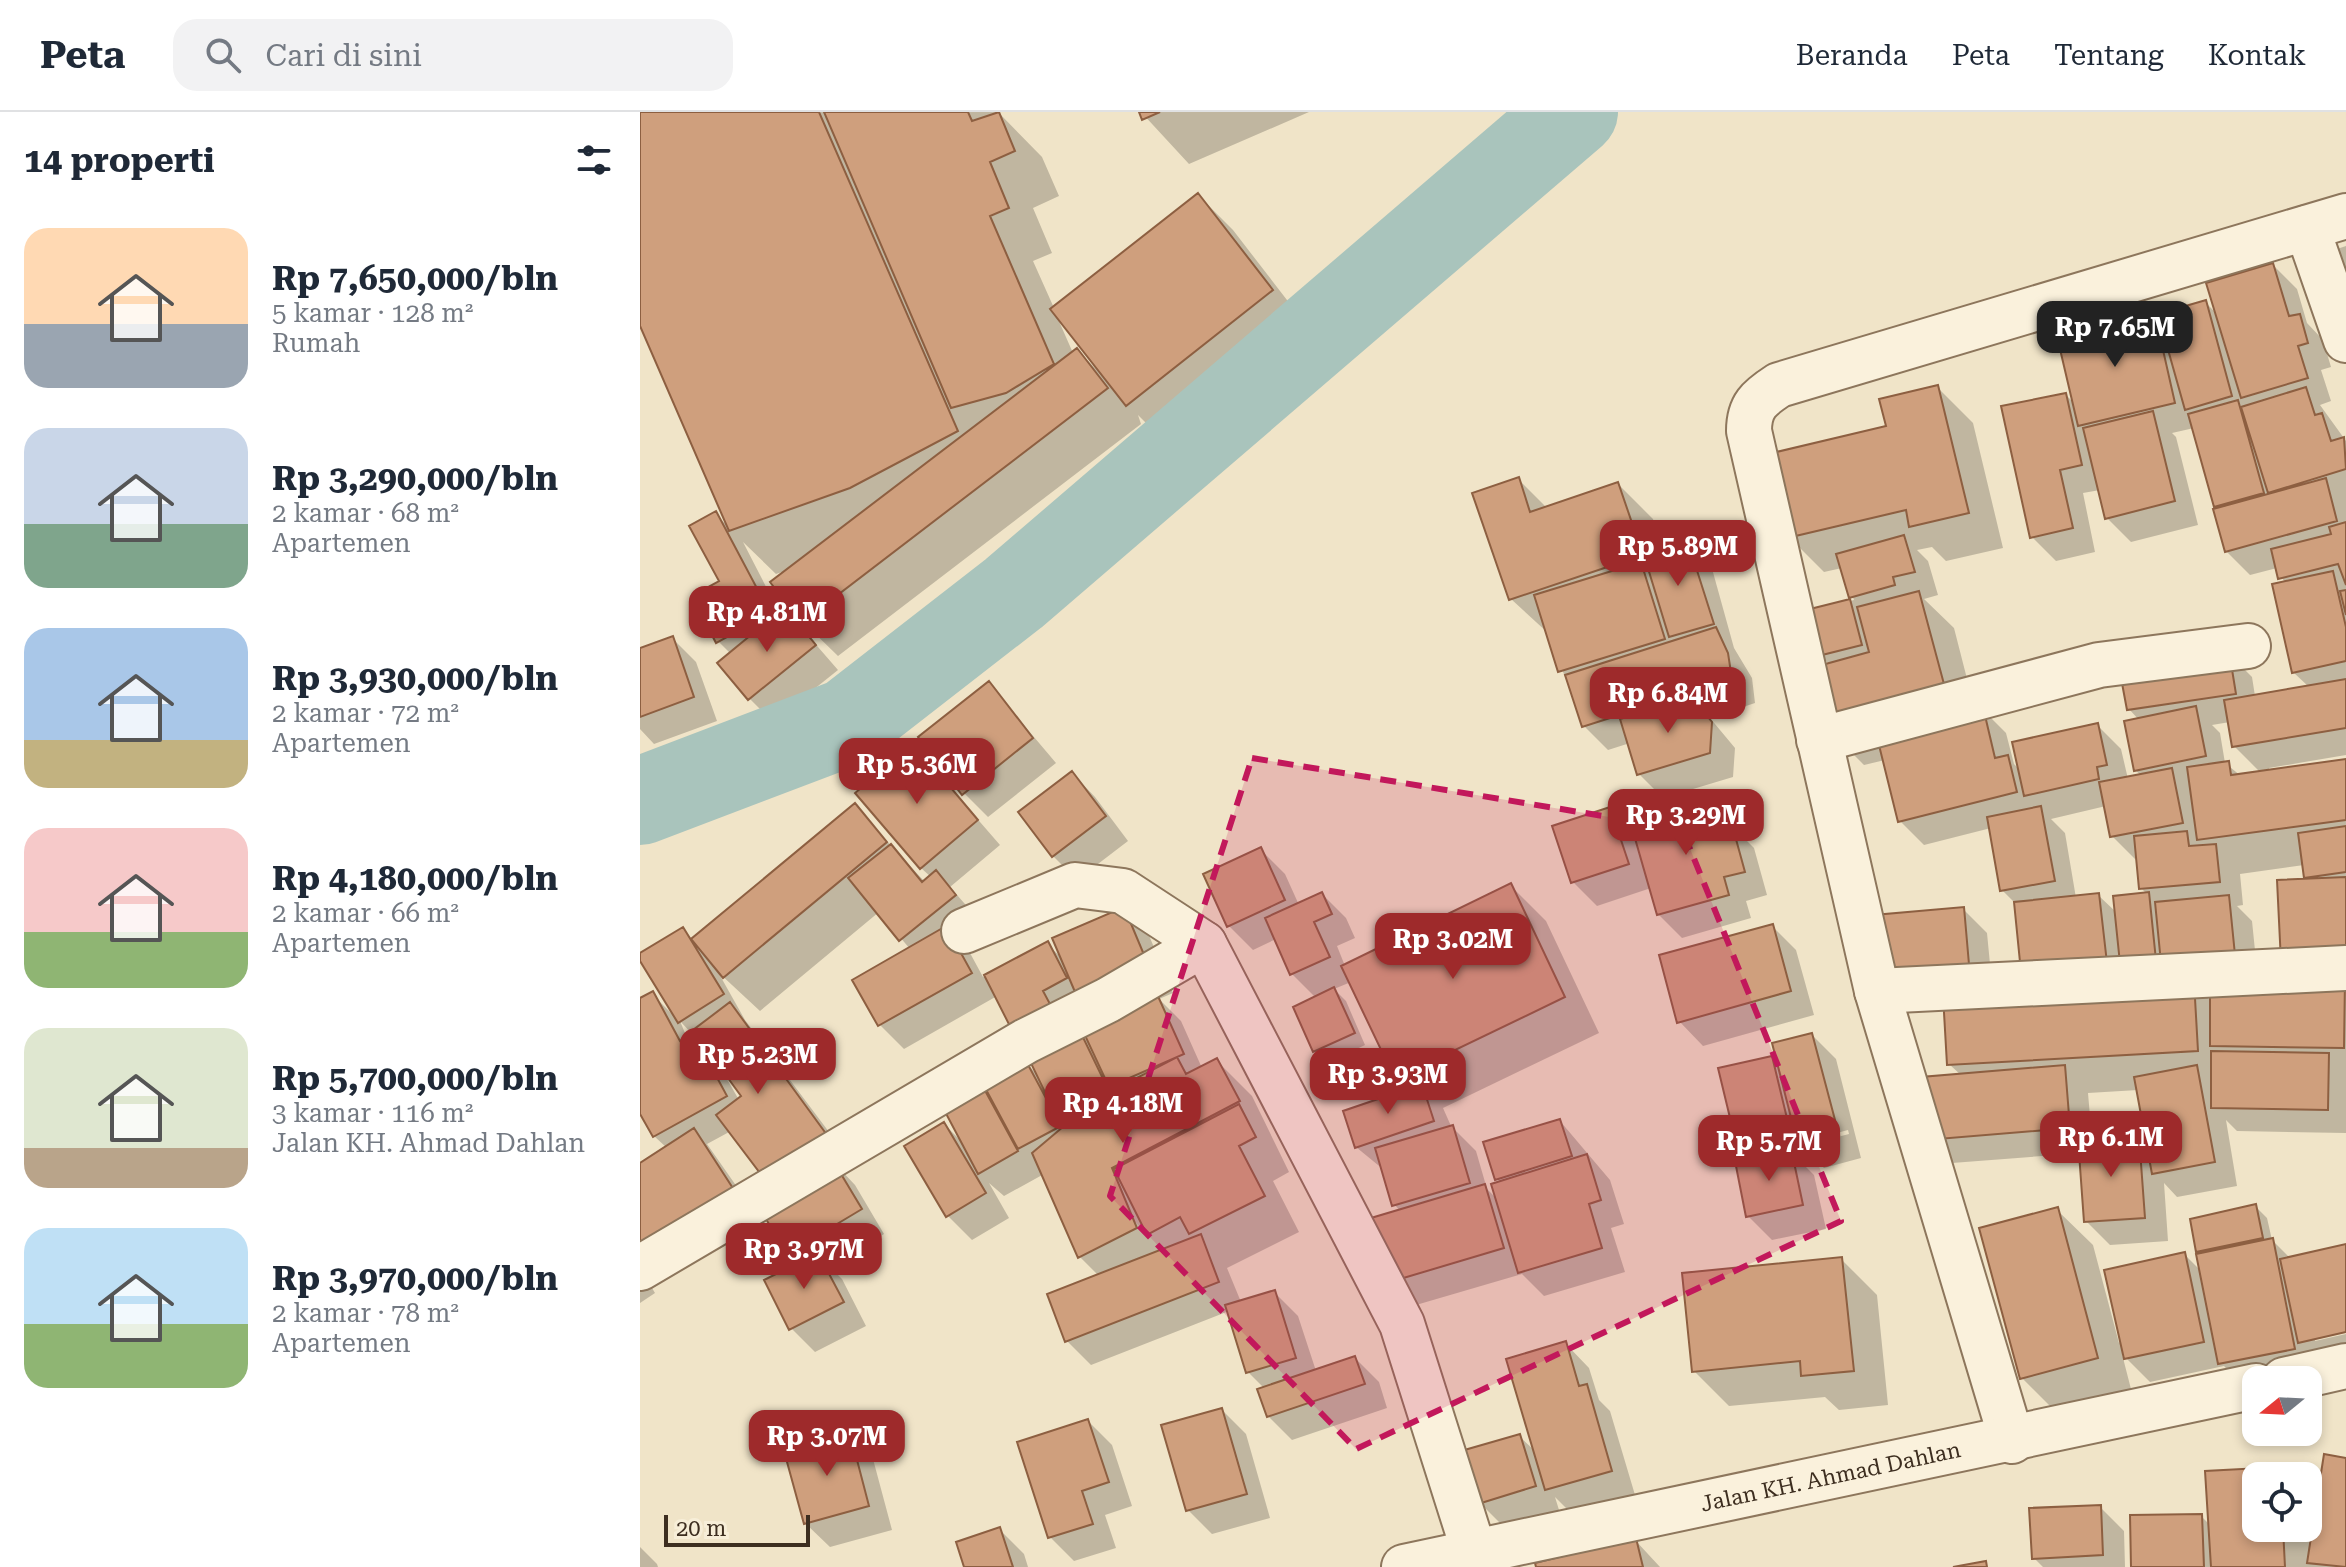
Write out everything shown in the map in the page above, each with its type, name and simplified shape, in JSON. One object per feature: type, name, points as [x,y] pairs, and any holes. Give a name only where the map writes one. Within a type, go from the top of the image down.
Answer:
[{"type":"street","points":[[2012,1441],[1877,991],[1749,431],[1749,414],[1759,398],[1779,385],[2327,222],[2346,340]]},
{"type":"street","points":[[1819,740],[2099,665],[2248,646]]},
{"type":"street","points":[[964,931],[1075,885],[1123,891],[1204,944],[1402,1324],[1478,1560]]},
{"type":"street","points":[[640,1268],[1026,1041],[1108,1000],[1204,944]]},
{"type":"street","points":[[1877,991],[2346,968]]},
{"type":"street","points":[[2322,1371],[2346,1366]]},
{"type":"street","name":"Jalan KH. Ahmad Dahlan","points":[[1404,1567],[1478,1560],[2242,1389]]},
{"type":"highlighted area","points":[[1252,758],[1682,829],[1841,1221],[1356,1449],[1110,1196]]},
{"type":"building","points":[[640,112],[819,112],[958,431],[850,488],[729,531],[640,326]]},
{"type":"building","points":[[824,112],[968,112],[972,121],[999,112],[1015,151],[990,162],[1009,208],[990,216],[1054,364],[1006,393],[951,408]]},
{"type":"building","points":[[1139,112],[1160,112],[1142,120]]},
{"type":"building","points":[[1198,193],[1273,290],[1126,406],[1050,309]]},
{"type":"building","points":[[2273,263],[2289,316],[2300,314],[2308,343],[2298,346],[2308,378],[2241,398],[2206,283]]},
{"type":"building","points":[[2206,300],[2232,396],[2185,410],[2158,314]]},
{"type":"building","points":[[2130,315],[2131,324],[2156,319],[2175,403],[2078,426],[2056,332]]},
{"type":"building","points":[[1077,348],[1108,388],[801,623],[770,582]]},
{"type":"building","points":[[1938,385],[1969,513],[1909,527],[1906,510],[1787,538],[1768,454],[1886,426],[1879,399]]},
{"type":"building","points":[[2306,387],[2315,415],[2322,413],[2331,441],[2344,437],[2346,469],[2268,493],[2241,407]]},
{"type":"building","points":[[2066,393],[2082,465],[2060,470],[2073,528],[2030,538],[2001,406]]},
{"type":"building","points":[[2238,400],[2264,493],[2214,507],[2188,414]]},
{"type":"building","points":[[2153,411],[2175,501],[2105,519],[2083,428]]},
{"type":"building","points":[[1519,477],[1530,512],[1618,482],[1643,555],[1509,600],[1472,493]]},
{"type":"building","points":[[2326,478],[2337,521],[2225,552],[2213,509]]},
{"type":"building","points":[[716,511],[770,613],[716,643],[692,596],[719,581],[689,526]]},
{"type":"building","points":[[2346,522],[2346,585],[2338,564],[2278,579],[2271,549],[2331,534],[2329,527]]},
{"type":"building","points":[[1904,535],[1915,572],[1893,577],[1895,585],[1849,598],[1836,554]]},
{"type":"building","points":[[1687,539],[1714,624],[1669,637],[1643,552]]},
{"type":"building","points":[[1641,562],[1665,639],[1558,672],[1534,595]]},
{"type":"building","points":[[2333,571],[2346,627],[2346,661],[2292,673],[2272,584]]},
{"type":"building","points":[[2346,590],[2346,615],[2340,591]]},
{"type":"building","points":[[1919,591],[1948,699],[1827,731],[1811,668],[1869,652],[1857,607]]},
{"type":"building","points":[[1850,599],[1862,645],[1818,656],[1806,610]]},
{"type":"building","points":[[785,607],[816,645],[748,700],[717,663]]},
{"type":"building","points":[[1716,627],[1728,653],[1732,679],[1582,727],[1565,675]]},
{"type":"building","points":[[673,636],[694,697],[640,717],[640,648]]},
{"type":"building","points":[[2229,651],[2236,694],[2127,710],[2119,667]]},
{"type":"building","points":[[2346,679],[2346,728],[2232,747],[2224,700]]},
{"type":"building","points":[[989,681],[1033,738],[962,795],[918,737]]},
{"type":"building","points":[[1692,697],[1712,722],[1710,753],[1637,775],[1620,719]]},
{"type":"building","points":[[2196,706],[2206,756],[2134,771],[2124,721]]},
{"type":"building","points":[[1983,707],[1995,758],[2008,755],[2017,792],[1898,822],[1876,733]]},
{"type":"building","points":[[2098,723],[2107,765],[2097,767],[2099,779],[2024,796],[2012,742]]},
{"type":"building","points":[[914,744],[978,820],[920,869],[855,793]]},
{"type":"building","points":[[2346,759],[2346,820],[2197,840],[2187,767],[2229,761],[2231,775]]},
{"type":"building","points":[[2172,768],[2183,823],[2110,837],[2099,782]]},
{"type":"building","points":[[1072,771],[1106,816],[1052,857],[1018,812]]},
{"type":"building","points":[[1702,801],[1709,827],[1731,821],[1745,872],[1724,877],[1729,895],[1657,915],[1630,821]]},
{"type":"building","points":[[855,803],[887,842],[723,978],[691,939]]},
{"type":"building","points":[[2041,806],[2055,881],[2000,891],[1987,817]]},
{"type":"building","points":[[1610,807],[1629,864],[1571,883],[1552,826]]},
{"type":"building","points":[[2346,826],[2346,872],[2304,878],[2298,833]]},
{"type":"building","points":[[2187,831],[2189,846],[2216,844],[2220,882],[2139,889],[2134,836]]},
{"type":"building","points":[[891,844],[922,882],[936,870],[956,895],[899,941],[848,878]]},
{"type":"building","points":[[1261,847],[1285,900],[1227,927],[1203,874]]},
{"type":"building","points":[[2346,877],[2346,959],[2281,962],[2277,880]]},
{"type":"building","points":[[1511,883],[1565,997],[1395,1079],[1341,966]]},
{"type":"building","points":[[1322,892],[1332,914],[1314,922],[1330,957],[1290,975],[1265,918]]},
{"type":"building","points":[[2149,892],[2157,970],[2121,973],[2113,896]]},
{"type":"building","points":[[2099,893],[2107,963],[2021,972],[2014,902]]},
{"type":"building","points":[[2229,895],[2236,965],[2162,973],[2155,902]]},
{"type":"building","points":[[1124,907],[1150,969],[1081,1006],[1052,938]]},
{"type":"building","points":[[1964,907],[1970,976],[1881,984],[1874,915]]},
{"type":"building","points":[[1773,924],[1791,991],[1677,1023],[1659,955]]},
{"type":"building","points":[[946,926],[972,973],[878,1026],[852,980]]},
{"type":"building","points":[[683,927],[724,994],[678,1023],[640,961],[640,953]]},
{"type":"building","points":[[1048,941],[1067,978],[1043,991],[1059,1021],[1018,1042],[984,975]]},
{"type":"building","points":[[2210,978],[2345,979],[2344,1048],[2210,1046]]},
{"type":"building","points":[[2194,981],[2198,1051],[1947,1065],[1943,995]]},
{"type":"building","points":[[1334,987],[1355,1033],[1313,1052],[1293,1007]]},
{"type":"building","points":[[653,991],[680,1041],[693,1033],[727,1096],[653,1137],[640,1114],[640,998]]},
{"type":"building","points":[[1157,994],[1184,1054],[1109,1087],[1082,1029]]},
{"type":"building","points":[[730,1002],[827,1135],[766,1181],[716,1115],[741,1096],[693,1030]]},
{"type":"building","points":[[1079,1029],[1107,1087],[1055,1113],[1027,1055]]},
{"type":"building","points":[[1812,1033],[1839,1135],[1798,1145],[1772,1043]]},
{"type":"building","points":[[2211,1051],[2329,1053],[2328,1110],[2211,1108]]},
{"type":"building","points":[[1772,1056],[1792,1139],[1738,1151],[1718,1068]]},
{"type":"building","points":[[1177,1057],[1186,1074],[1217,1058],[1240,1101],[1112,1168],[1137,1228],[1078,1258],[1032,1153],[1096,1099]]},
{"type":"building","points":[[1026,1061],[1061,1126],[1018,1149],[983,1084]]},
{"type":"building","points":[[2065,1065],[2070,1128],[1926,1140],[1921,1077]]},
{"type":"building","points":[[2197,1065],[2215,1162],[2152,1174],[2134,1077]]},
{"type":"building","points":[[1422,1084],[1434,1121],[1355,1148],[1343,1111]]},
{"type":"building","points":[[982,1085],[1018,1151],[978,1174],[942,1106]]},
{"type":"building","points":[[1239,1104],[1256,1137],[1239,1146],[1265,1196],[1189,1234],[1180,1217],[1147,1235],[1114,1169]]},
{"type":"building","points":[[1560,1119],[1572,1156],[1495,1180],[1483,1142]]},
{"type":"building","points":[[944,1122],[986,1193],[946,1217],[904,1146]]},
{"type":"building","points":[[1453,1125],[1470,1183],[1392,1206],[1375,1148]]},
{"type":"building","points":[[694,1128],[736,1193],[640,1255],[640,1163]]},
{"type":"building","points":[[2139,1136],[2145,1218],[2084,1222],[2078,1139]]},
{"type":"building","points":[[1791,1148],[1803,1205],[1746,1217],[1735,1161]]},
{"type":"building","points":[[1587,1154],[1601,1200],[1589,1204],[1602,1248],[1518,1273],[1491,1184]]},
{"type":"building","points":[[832,1159],[862,1209],[787,1254],[757,1204]]},
{"type":"building","points":[[1485,1184],[1504,1248],[1390,1282],[1371,1218]]},
{"type":"building","points":[[2256,1204],[2263,1238],[2196,1252],[2190,1219]]},
{"type":"building","points":[[2058,1207],[2098,1358],[2020,1379],[1979,1228]]},
{"type":"building","points":[[1201,1234],[1219,1282],[1065,1342],[1047,1294]]},
{"type":"building","points":[[2273,1238],[2295,1349],[2218,1364],[2196,1254]]},
{"type":"building","points":[[2346,1244],[2346,1332],[2298,1343],[2280,1259]]},
{"type":"building","points":[[2185,1252],[2204,1342],[2124,1359],[2104,1270]]},
{"type":"building","points":[[818,1253],[844,1302],[789,1330],[764,1280]]},
{"type":"building","points":[[1842,1257],[1854,1371],[1801,1376],[1800,1361],[1692,1372],[1682,1273]]},
{"type":"building","points":[[1275,1290],[1296,1358],[1246,1373],[1225,1305]]},
{"type":"building","points":[[1566,1341],[1579,1386],[1587,1384],[1612,1471],[1545,1490],[1506,1359]]},
{"type":"building","points":[[1355,1356],[1365,1384],[1267,1417],[1257,1389]]},
{"type":"building","points":[[1222,1408],[1247,1494],[1186,1511],[1161,1425]]},
{"type":"building","points":[[1088,1419],[1109,1482],[1082,1491],[1093,1524],[1048,1538],[1017,1442]]},
{"type":"building","points":[[850,1433],[869,1506],[804,1524],[784,1451]]},
{"type":"building","points":[[1520,1434],[1536,1486],[1478,1504],[1461,1451]]},
{"type":"building","points":[[2324,1454],[2346,1458],[2346,1567],[2307,1563],[2310,1542],[2322,1542]]},
{"type":"building","points":[[2242,1469],[2242,1542],[2284,1542],[2285,1567],[2211,1567],[2205,1471]]},
{"type":"building","points":[[2101,1505],[2103,1555],[2032,1559],[2029,1508]]},
{"type":"building","points":[[2202,1514],[2204,1567],[2131,1567],[2130,1515]]},
{"type":"building","points":[[1000,1527],[1013,1567],[964,1567],[956,1542]]},
{"type":"building","points":[[1636,1538],[1643,1567],[1536,1567],[1535,1563]]},
{"type":"building","points":[[1986,1561],[1987,1567],[1953,1567]]},
{"type":"waterway","points":[[640,801],[848,722],[1014,593],[1574,112]]}]
